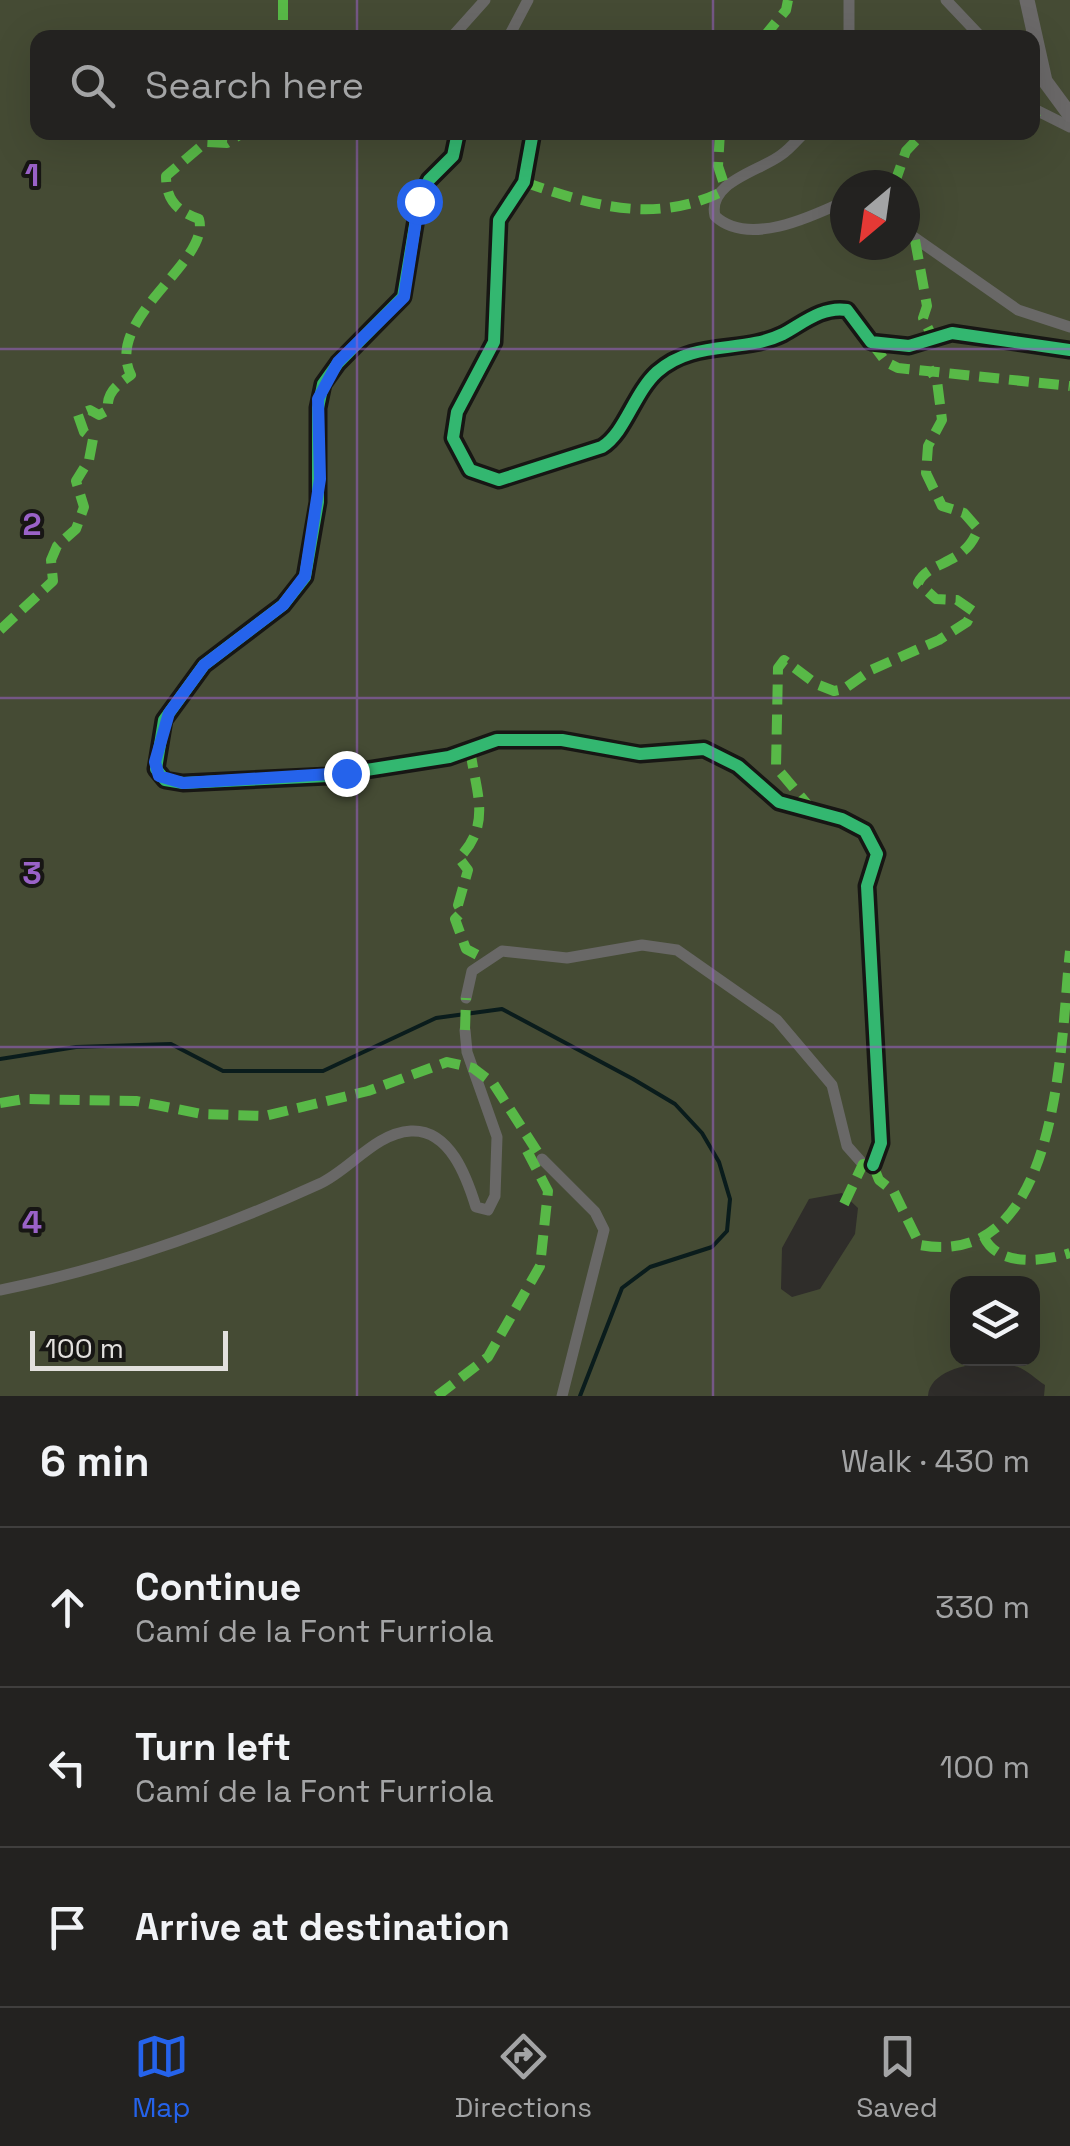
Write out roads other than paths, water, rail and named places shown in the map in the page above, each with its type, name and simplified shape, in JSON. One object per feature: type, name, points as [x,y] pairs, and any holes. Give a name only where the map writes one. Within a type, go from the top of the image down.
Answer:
[{"type":"main road","points":[[1027,0],[1034,30]]},
{"type":"main road","points":[[1040,58],[1045,81],[1070,115]]},
{"type":"street","points":[[458,30],[485,0]]},
{"type":"street","points":[[512,30],[528,0]]},
{"type":"street","points":[[849,0],[849,30]]},
{"type":"street","points":[[946,0],[974,30]]},
{"type":"street","points":[[1040,112],[1070,127]]},
{"type":"street","points":[[456,140],[452,156],[430,180],[419,201],[404,297],[338,362],[324,384],[318,408],[318,502],[305,576],[283,605],[204,665],[164,720],[156,769],[165,780],[183,783],[305,779],[449,758],[497,740],[562,740],[640,754],[704,749],[738,766],[779,802],[856,824],[872,838],[877,854],[867,886],[880,1143],[868,1164],[847,1146],[832,1086],[777,1020],[676,950],[642,944],[567,958],[502,951],[476,967],[466,998]]},
{"type":"street","points":[[532,140],[524,182],[499,220],[494,342],[453,429],[459,456],[480,476],[507,479],[602,447],[615,436],[637,393],[660,369],[706,348],[780,335],[833,310],[847,310],[871,342],[896,347],[952,333],[1070,350]]},
{"type":"street","points":[[797,140],[781,156],[726,187],[715,202],[715,216],[736,230],[757,229],[830,208]]},
{"type":"street","points":[[920,241],[1018,310],[1070,327]]},
{"type":"street","points":[[0,1290],[82,1274],[202,1232],[320,1184],[372,1146],[410,1131],[429,1136],[452,1152],[476,1207],[488,1210],[495,1196],[497,1137],[473,1068],[465,1030]]},
{"type":"street","points":[[542,1158],[595,1212],[604,1230],[562,1396]]},
{"type":"waterway","points":[[0,1059],[76,1047],[171,1044],[223,1071],[323,1071],[436,1018],[502,1009],[633,1079],[675,1104],[702,1133],[719,1162],[730,1199],[727,1231],[712,1247],[650,1267],[622,1288],[580,1396]]}]
